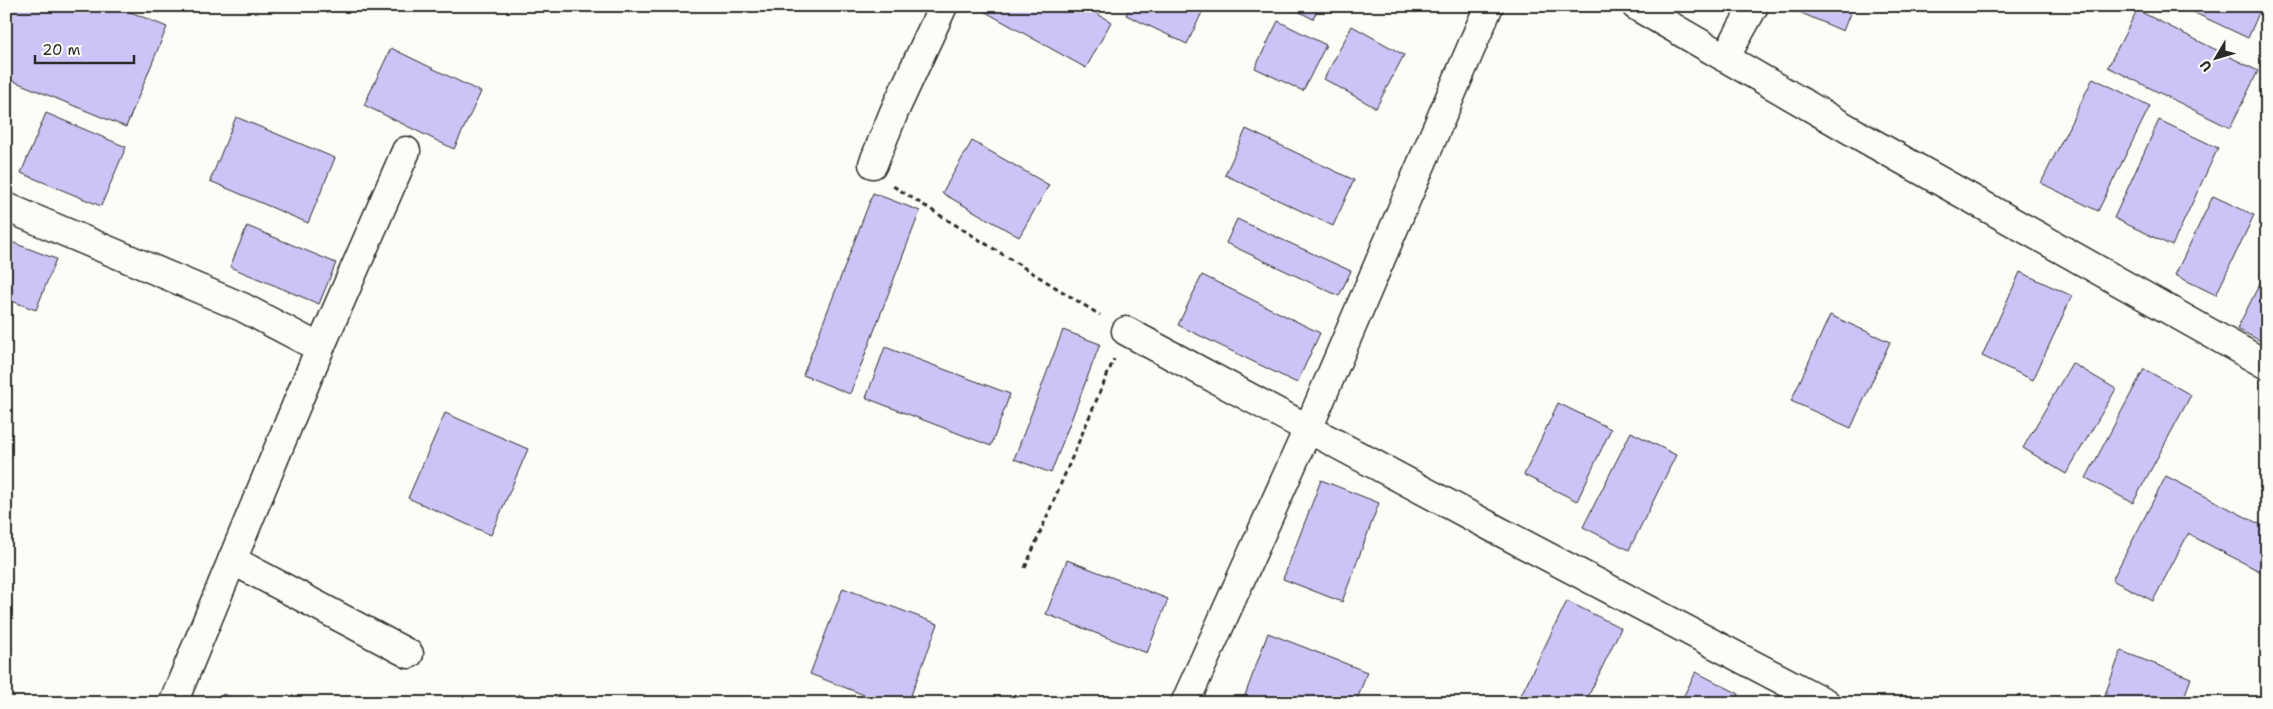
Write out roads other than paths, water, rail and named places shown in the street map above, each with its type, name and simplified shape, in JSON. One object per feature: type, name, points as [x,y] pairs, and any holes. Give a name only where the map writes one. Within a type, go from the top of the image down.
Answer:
[{"type":"street","points":[[873,164],[894,112],[942,6]]},
{"type":"street","points":[[1184,703],[1308,430],[1489,6]]},
{"type":"street","points":[[1636,6],[2267,365]]},
{"type":"street","points":[[1726,58],[1754,6]]},
{"type":"street","points":[[174,703],[320,348],[406,151]]},
{"type":"street","points":[[6,207],[242,307],[320,348]]},
{"type":"street","points":[[1126,331],[1308,430],[1826,703]]},
{"type":"street","points":[[232,560],[409,654]]}]
